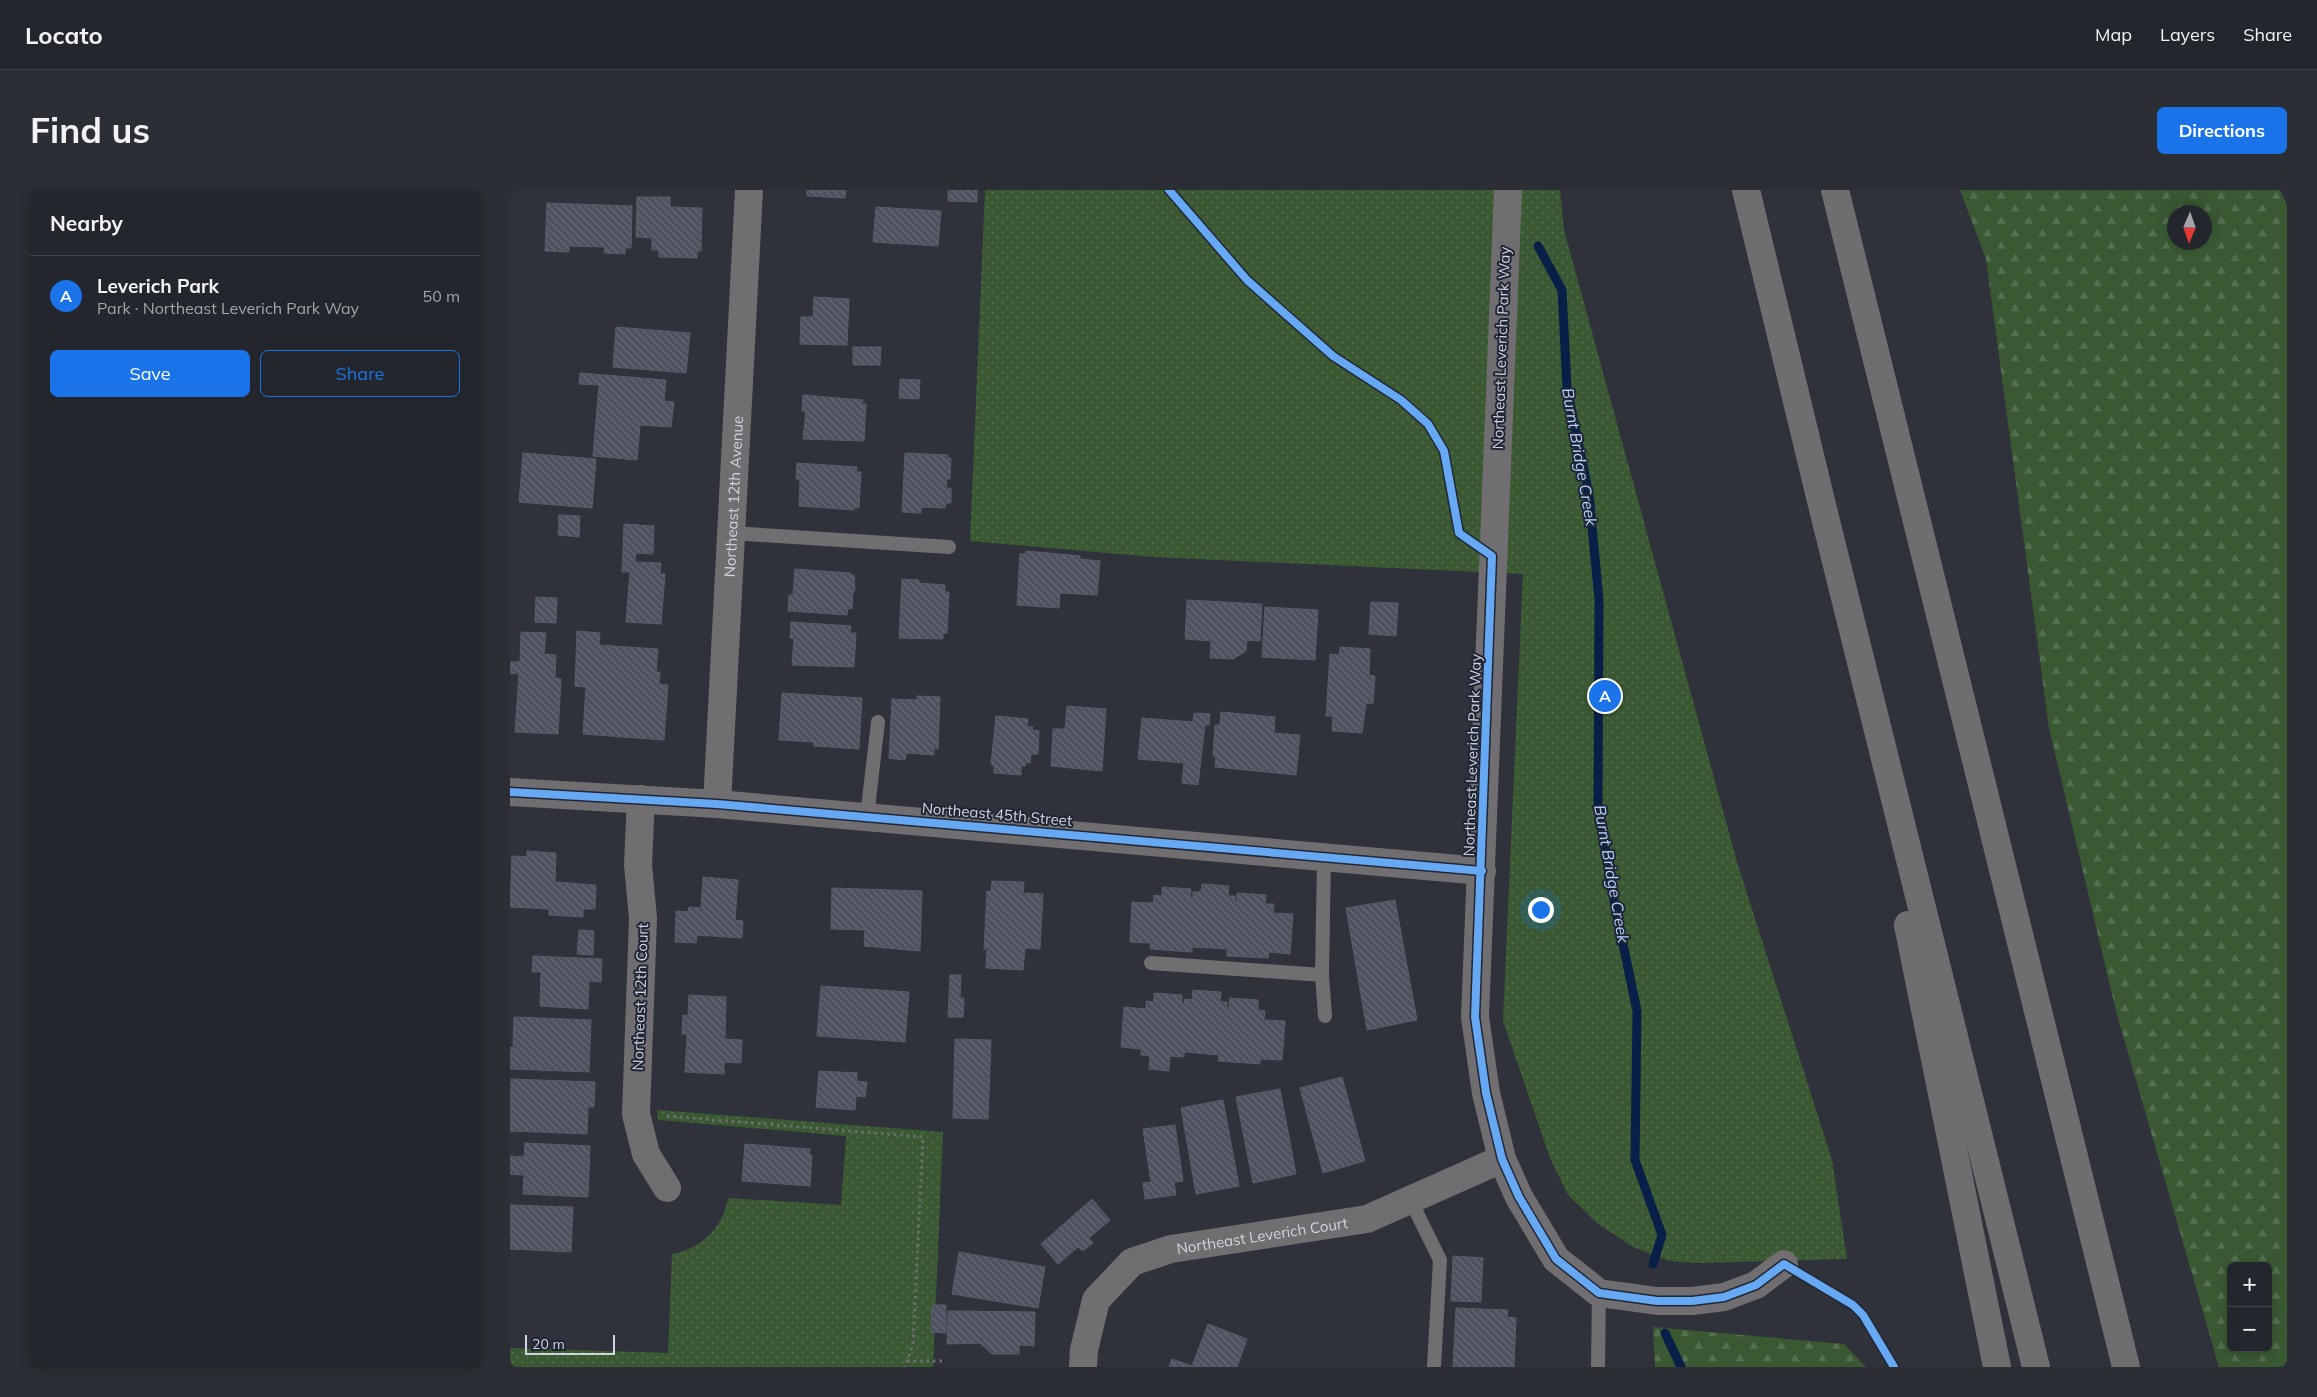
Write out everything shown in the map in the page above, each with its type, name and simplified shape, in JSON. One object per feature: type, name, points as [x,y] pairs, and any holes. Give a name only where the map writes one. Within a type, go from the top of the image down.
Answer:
[{"type":"highway","points":[[1746,190],[1822,505],[2036,1367]]},
{"type":"highway","points":[[1835,190],[2126,1367]]},
{"type":"highway","points":[[1822,505],[1998,1367]]},
{"type":"street","name":"Northeast 12th Avenue","points":[[718,804],[749,190]]},
{"type":"street","name":"Northeast Leverich Park Way","points":[[1508,190],[1475,1017],[1486,1093],[1502,1159],[1519,1197],[1556,1259],[1599,1293]]},
{"type":"street","name":"Northeast 45th Street","points":[[510,792],[718,804],[1482,870]]},
{"type":"street","name":"Northeast 12th Court","points":[[641,799],[638,865],[643,918],[636,1114],[646,1154],[667,1188]]},
{"type":"street","name":"Northeast Leverich Court","points":[[1083,1367],[1084,1350],[1096,1300],[1132,1262],[1171,1249],[1367,1218],[1502,1159]]},
{"type":"street","points":[[1599,1293],[1657,1301],[1692,1301],[1724,1297],[1756,1285],[1784,1264]]},
{"type":"lane","points":[[731,533],[949,547]]},
{"type":"lane","points":[[867,818],[878,722]]},
{"type":"lane","points":[[1324,857],[1322,975],[1325,1016]]},
{"type":"lane","points":[[1151,963],[1322,975]]},
{"type":"lane","points":[[1410,1199],[1440,1260],[1434,1367]]},
{"type":"lane","points":[[1598,1367],[1599,1293]]},
{"type":"path","points":[[636,1114],[924,1137],[914,1344],[905,1367]]},
{"type":"path","points":[[907,1361],[944,1361]]},
{"type":"green space","points":[[985,190],[1560,190],[1564,230],[1737,862],[1832,1160],[1847,1259],[1698,1263],[1669,1261],[1633,1247],[1597,1223],[1568,1195],[1550,1158],[1503,1021],[1523,574],[1154,557],[970,541]]},
{"type":"green space","points":[[1960,190],[2280,190],[2287,205],[2287,1367],[2219,1367],[2116,1011],[2049,728],[1986,259]]},
{"type":"green space","points":[[657,1110],[943,1132],[933,1367],[510,1367],[510,1348],[668,1353],[672,1254],[701,1242],[716,1228],[728,1198],[841,1205],[846,1136],[658,1120]]},
{"type":"green space","points":[[1653,1327],[1844,1344],[1866,1367],[1655,1367]]},
{"type":"building","points":[[807,190],[846,190],[845,198],[807,196]]},
{"type":"building","points":[[948,190],[977,190],[977,202],[948,201]]},
{"type":"building","points":[[637,197],[670,197],[670,207],[702,208],[701,251],[697,251],[697,258],[659,257],[659,250],[652,250],[652,238],[636,237]]},
{"type":"building","points":[[547,203],[632,206],[631,248],[625,248],[625,254],[604,253],[605,247],[569,246],[569,252],[545,251]]},
{"type":"building","points":[[876,207],[941,211],[938,246],[873,242]]},
{"type":"building","points":[[814,297],[849,299],[847,345],[800,344],[801,317],[813,317]]},
{"type":"building","points":[[616,327],[690,333],[686,373],[613,367]]},
{"type":"building","points":[[853,347],[881,347],[880,365],[853,365]]},
{"type":"building","points":[[580,373],[666,380],[664,401],[674,402],[671,427],[640,425],[637,460],[593,456],[599,385],[579,384]]},
{"type":"building","points":[[900,379],[920,380],[919,399],[899,398]]},
{"type":"building","points":[[803,395],[863,400],[862,404],[866,404],[864,441],[803,439],[806,411],[802,411]]},
{"type":"building","points":[[523,453],[596,459],[592,508],[519,502]]},
{"type":"building","points":[[905,453],[948,455],[948,458],[951,458],[950,479],[947,479],[946,488],[951,488],[951,503],[946,503],[945,508],[921,507],[921,513],[902,512]]},
{"type":"building","points":[[797,463],[857,467],[856,472],[861,472],[859,508],[854,507],[854,510],[799,506],[800,479],[796,479]]},
{"type":"building","points":[[559,515],[580,516],[579,537],[558,535]]},
{"type":"building","points":[[624,524],[654,526],[653,554],[636,553],[635,562],[661,563],[660,574],[665,574],[661,624],[626,622],[630,572],[622,572]]},
{"type":"building","points":[[1026,551],[1080,556],[1080,559],[1100,561],[1097,595],[1060,593],[1059,608],[1017,605],[1020,554],[1026,554]]},
{"type":"building","points":[[795,569],[850,573],[850,575],[854,575],[855,591],[853,591],[852,609],[848,608],[847,615],[788,611],[789,595],[793,595]]},
{"type":"building","points":[[902,579],[919,580],[919,583],[945,585],[945,592],[949,592],[947,633],[943,633],[943,639],[899,638]]},
{"type":"building","points":[[536,597],[557,598],[556,623],[535,622]]},
{"type":"building","points":[[1187,600],[1262,604],[1260,641],[1247,640],[1246,651],[1233,659],[1210,658],[1211,641],[1185,639]]},
{"type":"building","points":[[1371,602],[1398,603],[1396,636],[1369,634]]},
{"type":"building","points":[[1265,607],[1318,610],[1315,660],[1262,657]]},
{"type":"building","points":[[791,622],[851,626],[850,633],[856,633],[854,667],[792,665],[794,638],[790,638]]},
{"type":"building","points":[[577,631],[600,633],[599,645],[658,649],[656,672],[660,672],[659,684],[668,685],[664,740],[583,734],[586,687],[575,686]]},
{"type":"building","points":[[521,632],[546,633],[544,654],[556,655],[555,678],[561,679],[558,734],[515,732],[519,674],[510,673],[511,662],[520,662]]},
{"type":"building","points":[[1340,647],[1370,649],[1369,675],[1375,676],[1373,704],[1366,703],[1362,733],[1332,731],[1333,716],[1326,716],[1330,654],[1339,655]]},
{"type":"building","points":[[782,693],[862,698],[859,749],[814,746],[814,742],[779,740]]},
{"type":"building","points":[[917,696],[940,697],[938,749],[934,748],[934,755],[906,753],[905,760],[889,758],[892,699],[917,700]]},
{"type":"building","points":[[1067,706],[1106,709],[1102,771],[1051,766],[1053,729],[1065,729]]},
{"type":"building","points":[[1221,712],[1275,717],[1274,733],[1300,735],[1296,775],[1215,767],[1216,756],[1213,756],[1215,725],[1220,725]]},
{"type":"building","points":[[1194,713],[1210,714],[1209,725],[1205,725],[1198,785],[1182,783],[1184,763],[1138,759],[1142,718],[1193,722]]},
{"type":"building","points":[[996,716],[1028,719],[1027,727],[1033,727],[1032,730],[1039,731],[1038,754],[1031,754],[1030,763],[1026,762],[1025,766],[1021,766],[1021,775],[994,773],[994,765],[991,764]]},
{"type":"building","points":[[527,851],[556,853],[555,882],[596,885],[595,909],[583,909],[583,917],[549,915],[549,909],[510,907],[512,856],[527,857]]},
{"type":"building","points":[[703,877],[738,880],[735,920],[743,921],[742,938],[697,935],[696,943],[675,942],[676,911],[688,912],[689,907],[701,908]]},
{"type":"building","points":[[992,881],[1024,882],[1023,893],[1043,894],[1040,949],[1025,948],[1023,970],[986,968],[987,949],[984,949],[987,891],[991,892]]},
{"type":"building","points":[[1202,884],[1229,886],[1228,896],[1235,896],[1235,901],[1237,902],[1237,893],[1266,895],[1265,904],[1274,904],[1273,913],[1293,914],[1290,954],[1269,952],[1268,958],[1227,956],[1227,949],[1192,947],[1192,952],[1150,949],[1151,943],[1130,942],[1132,902],[1153,903],[1154,895],[1162,896],[1162,887],[1191,889],[1190,898],[1193,898],[1193,892],[1201,892]]},
{"type":"building","points":[[832,888],[922,891],[920,951],[864,946],[865,930],[831,929]]},
{"type":"building","points":[[1395,900],[1417,1020],[1367,1030],[1346,908]]},
{"type":"building","points":[[579,930],[594,931],[593,955],[577,954]]},
{"type":"building","points":[[533,956],[602,959],[601,982],[589,981],[588,1009],[540,1006],[541,972],[532,972]]},
{"type":"building","points":[[950,975],[961,975],[960,998],[964,998],[963,1017],[948,1017]]},
{"type":"building","points":[[821,986],[909,992],[905,1042],[817,1036]]},
{"type":"building","points":[[1193,990],[1221,992],[1220,1002],[1227,1002],[1227,1008],[1229,1008],[1230,998],[1258,1000],[1258,1010],[1265,1011],[1264,1020],[1285,1021],[1282,1060],[1260,1059],[1260,1064],[1218,1061],[1219,1055],[1184,1052],[1184,1057],[1170,1056],[1169,1071],[1149,1069],[1150,1056],[1141,1055],[1141,1049],[1121,1047],[1124,1007],[1146,1009],[1146,1001],[1154,1002],[1154,993],[1182,995],[1182,1004],[1184,1004],[1185,999],[1192,1000]]},
{"type":"building","points":[[689,995],[726,997],[725,1039],[742,1040],[741,1063],[724,1062],[724,1074],[685,1072],[687,1034],[682,1034],[683,1015],[688,1016]]},
{"type":"building","points":[[514,1017],[591,1020],[589,1072],[510,1069],[510,1047],[513,1048]]},
{"type":"building","points":[[955,1039],[991,1040],[988,1119],[953,1118]]},
{"type":"building","points":[[819,1071],[857,1073],[857,1081],[867,1082],[865,1097],[856,1096],[855,1110],[816,1107]]},
{"type":"building","points":[[1342,1077],[1365,1161],[1323,1173],[1300,1088]]},
{"type":"building","points":[[511,1079],[595,1082],[594,1107],[588,1107],[587,1134],[510,1131]]},
{"type":"building","points":[[1280,1089],[1296,1174],[1253,1183],[1236,1097]]},
{"type":"building","points":[[1223,1100],[1239,1186],[1196,1194],[1181,1108]]},
{"type":"building","points":[[1175,1125],[1183,1181],[1174,1182],[1176,1195],[1145,1199],[1143,1183],[1151,1182],[1143,1129]]},
{"type":"building","points":[[525,1143],[590,1146],[588,1197],[523,1194],[524,1175],[510,1174],[510,1156],[524,1157]]},
{"type":"building","points":[[745,1144],[810,1149],[809,1155],[812,1155],[810,1186],[742,1181]]},
{"type":"building","points":[[1092,1199],[1110,1220],[1089,1238],[1093,1243],[1083,1251],[1078,1247],[1058,1264],[1041,1244]]},
{"type":"building","points":[[510,1205],[573,1207],[571,1252],[510,1249]]},
{"type":"building","points":[[959,1252],[1045,1267],[1038,1308],[952,1294]]},
{"type":"building","points":[[1453,1256],[1483,1258],[1481,1302],[1451,1301]]},
{"type":"building","points":[[932,1305],[946,1305],[946,1333],[931,1332]]},
{"type":"building","points":[[1456,1308],[1508,1310],[1507,1317],[1516,1318],[1514,1367],[1453,1367]]},
{"type":"building","points":[[948,1311],[1035,1312],[1034,1346],[1019,1345],[1019,1354],[992,1354],[980,1343],[947,1344]]},
{"type":"building","points":[[1208,1324],[1247,1339],[1237,1367],[1169,1367],[1172,1359],[1192,1366]]},
{"type":"waterway","name":"Burnt Bridge Creek","points":[[1538,246],[1562,290],[1567,388],[1589,495],[1599,600],[1598,806],[1615,906],[1637,1011],[1635,1160],[1662,1235],[1653,1264]]},
{"type":"waterway","name":"Burnt Bridge Creek","points":[[1665,1333],[1681,1367]]},
{"type":"cycle path","points":[[1169,190],[1247,280],[1333,356],[1401,400],[1428,424],[1444,451],[1459,533],[1492,556],[1475,1017],[1486,1093],[1502,1159],[1519,1197],[1556,1259],[1599,1293],[1657,1301],[1692,1301],[1724,1297],[1756,1285],[1784,1264],[1853,1305],[1863,1315],[1894,1367]]},
{"type":"cycle path","points":[[510,792],[717,804],[1482,871]]},
{"type":"place","name":"Leverich Park","points":[[1605,696]]}]
